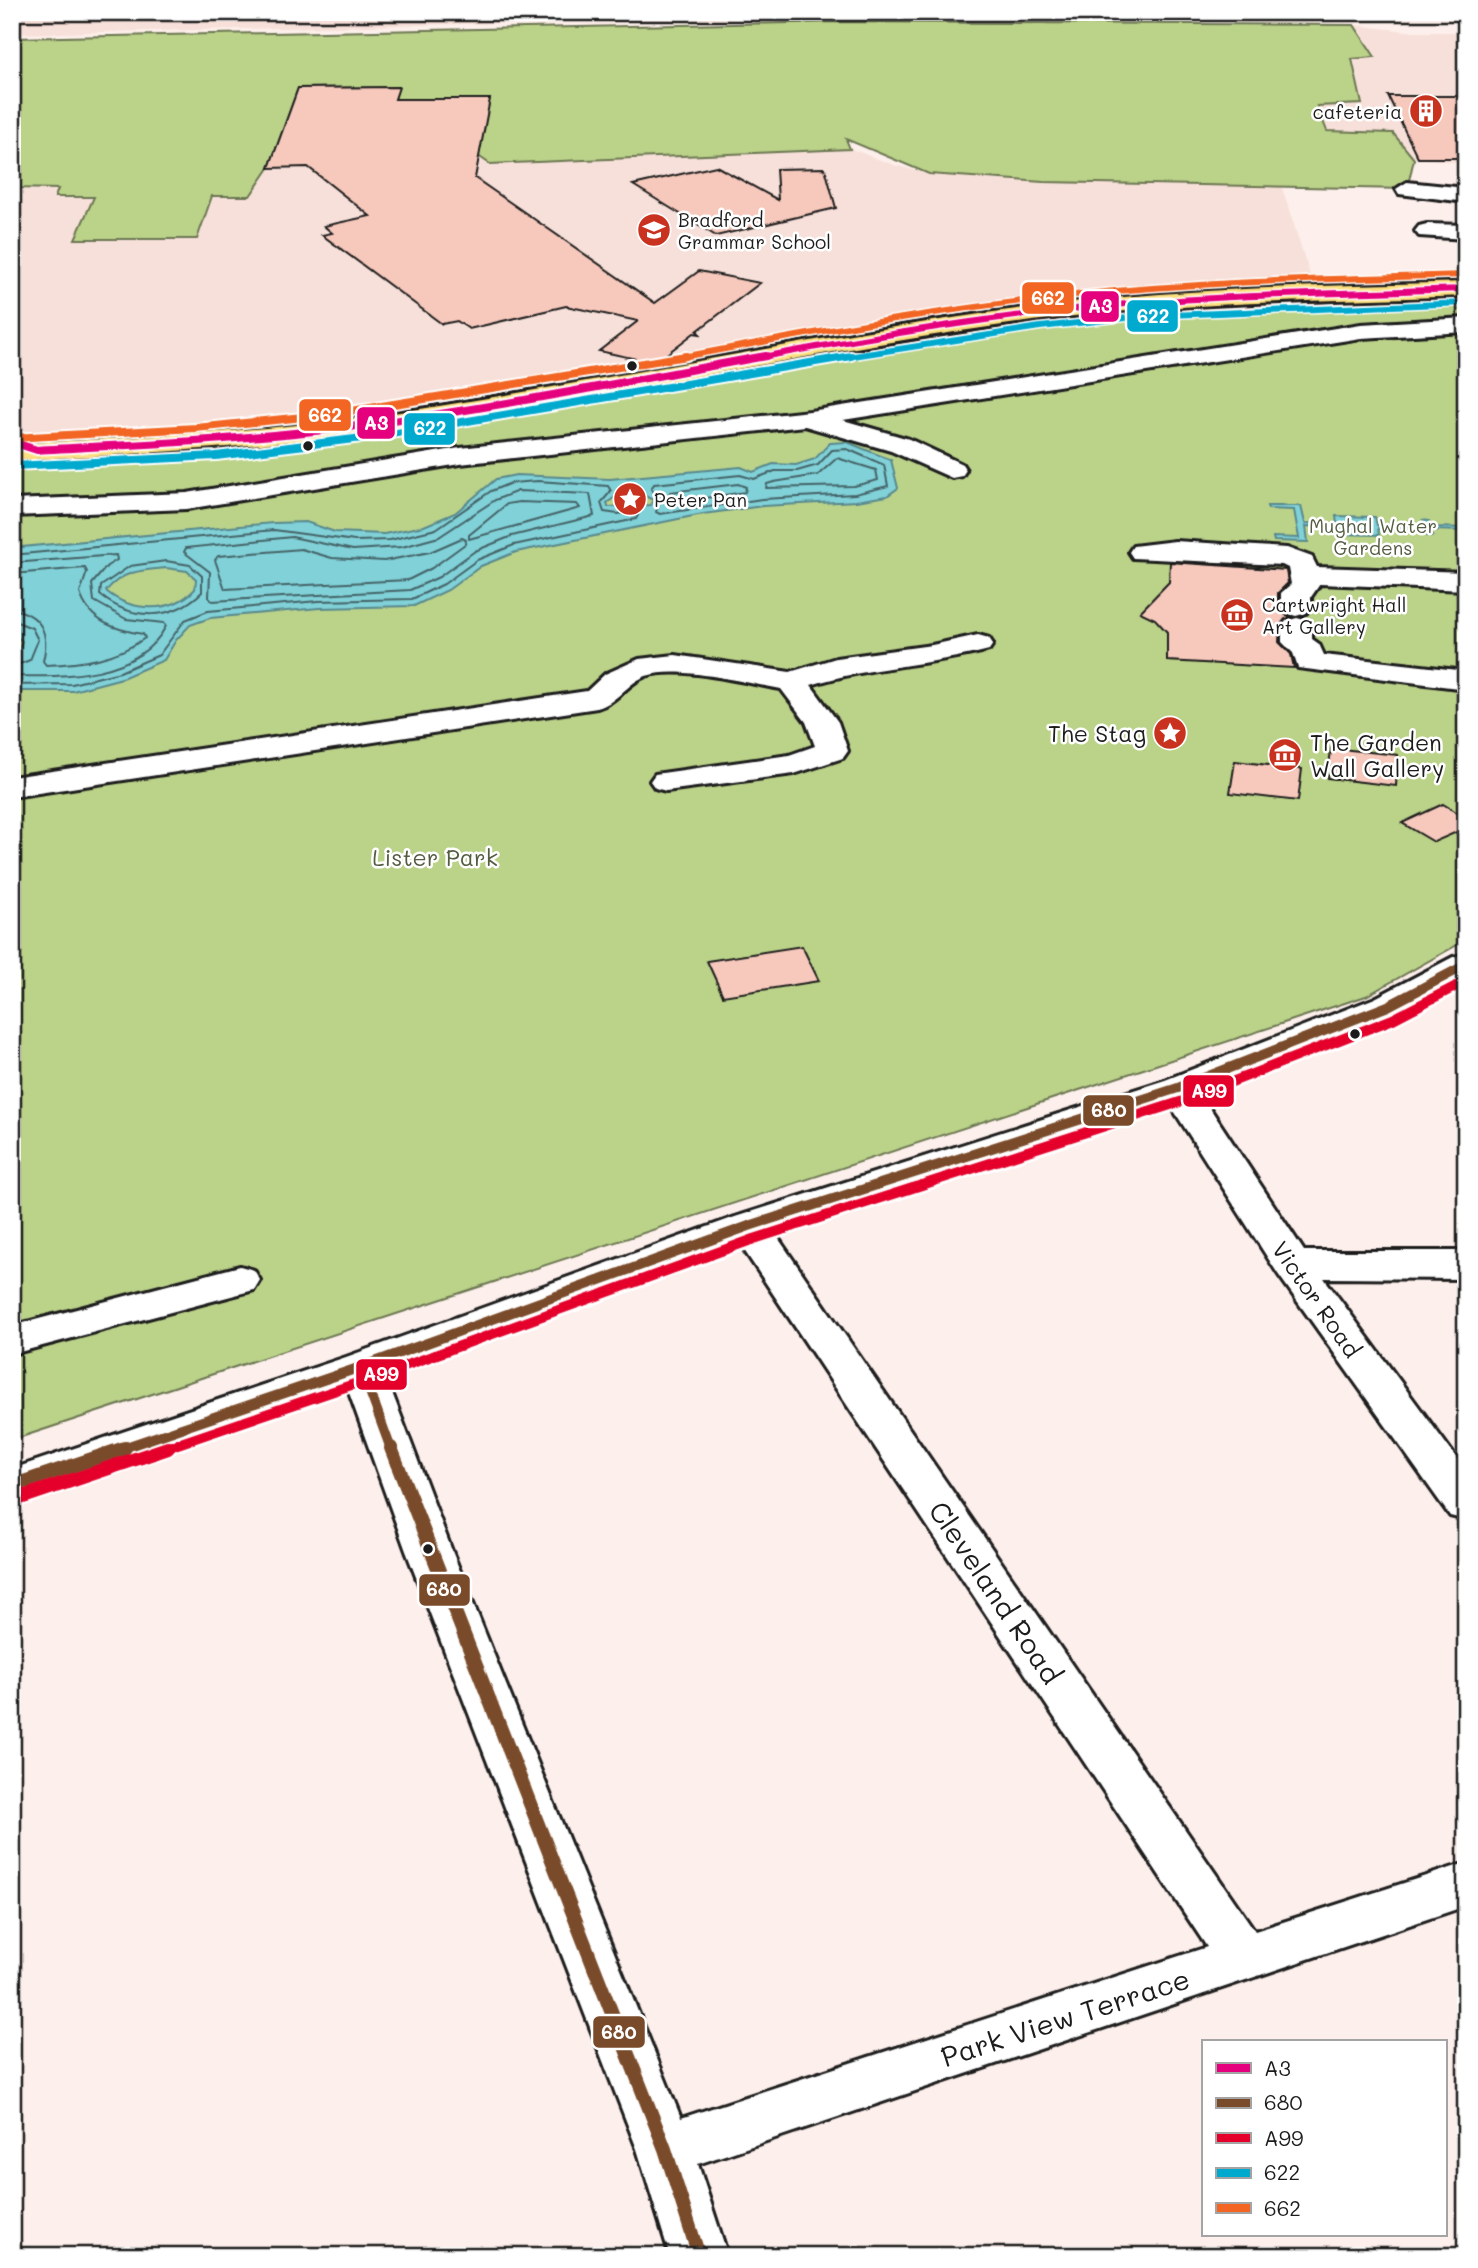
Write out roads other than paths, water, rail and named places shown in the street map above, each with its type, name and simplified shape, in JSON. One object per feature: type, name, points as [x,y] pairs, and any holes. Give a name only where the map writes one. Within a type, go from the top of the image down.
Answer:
[{"type":"highway","points":[[20,448],[280,436],[393,421],[878,336],[1040,313],[1197,298],[1466,289]]},
{"type":"street","points":[[1407,189],[1466,195]]},
{"type":"street","points":[[1427,230],[1466,232]]},
{"type":"street","points":[[12,508],[187,501],[460,456],[806,418],[1361,331],[1466,325]]},
{"type":"street","points":[[806,418],[900,445],[952,470]]},
{"type":"street","points":[[1143,552],[1175,550],[1287,557],[1302,563],[1306,575],[1306,587],[1296,593],[1296,617],[1297,642],[1308,650],[1309,662],[1466,680]]},
{"type":"street","points":[[1306,575],[1466,581]]},
{"type":"street","points":[[12,787],[597,699],[616,681],[639,668],[675,664],[790,681],[836,667],[932,654],[978,644]]},
{"type":"street","points":[[666,781],[794,764],[832,751],[830,736],[814,710],[790,681]]},
{"type":"street","points":[[12,1486],[361,1367],[749,1226],[1178,1088],[1388,1006],[1466,965]]},
{"type":"street","name":"Victor Road","points":[[1178,1088],[1292,1264],[1459,1485]]},
{"type":"street","name":"Cleveland Road","points":[[749,1226],[1244,1958]]},
{"type":"street","points":[[1292,1264],[1466,1265]]},
{"type":"street","points":[[12,1340],[240,1280]]},
{"type":"street","points":[[361,1367],[429,1551],[665,2149],[699,2256]]},
{"type":"street","name":"Park View Terrace","points":[[665,2149],[1466,1884]]},
{"type":"water","points":[[847,442],[891,460],[898,488],[887,496],[856,501],[763,506],[703,514],[516,552],[481,566],[448,590],[414,606],[319,608],[210,618],[190,625],[176,640],[164,660],[122,678],[73,691],[12,691],[12,652],[19,649],[22,641],[12,633],[12,548],[273,523],[306,522],[335,532],[384,534],[424,526],[455,513],[496,479],[516,475],[610,479],[741,467],[753,472],[773,464],[796,465],[815,459],[830,443]],"holes":[[[637,492],[653,500],[651,505],[608,507],[607,503],[618,495]],[[166,568],[187,571],[196,579],[195,589],[175,603],[139,606],[127,603],[106,591],[125,575]]]},
{"type":"water","points":[[1267,506],[1301,506],[1305,523],[1337,524],[1336,516],[1375,517],[1377,525],[1426,526],[1423,520],[1429,521],[1430,527],[1466,528],[1466,531],[1431,530],[1433,536],[1427,536],[1427,530],[1378,528],[1379,535],[1340,534],[1338,527],[1306,526],[1308,542],[1274,541],[1273,537],[1299,538],[1294,510],[1268,509]]},
{"type":"place","name":"cafeteria","points":[[1426,111]]},
{"type":"place","name":"Bradford Grammar School","points":[[654,230]]},
{"type":"place","name":"Peter Pan","points":[[630,499]]},
{"type":"place","name":"Cartwright Hall Art Gallery","points":[[1237,615]]},
{"type":"place","name":"The Stag","points":[[1170,733]]},
{"type":"place","name":"The Garden Wall Gallery","points":[[1285,755]]},
{"type":"park label","name":"Mughal Water Gardens","points":[[1373,536]]},
{"type":"park label","name":"Lister Park","points":[[435,857]]}]
